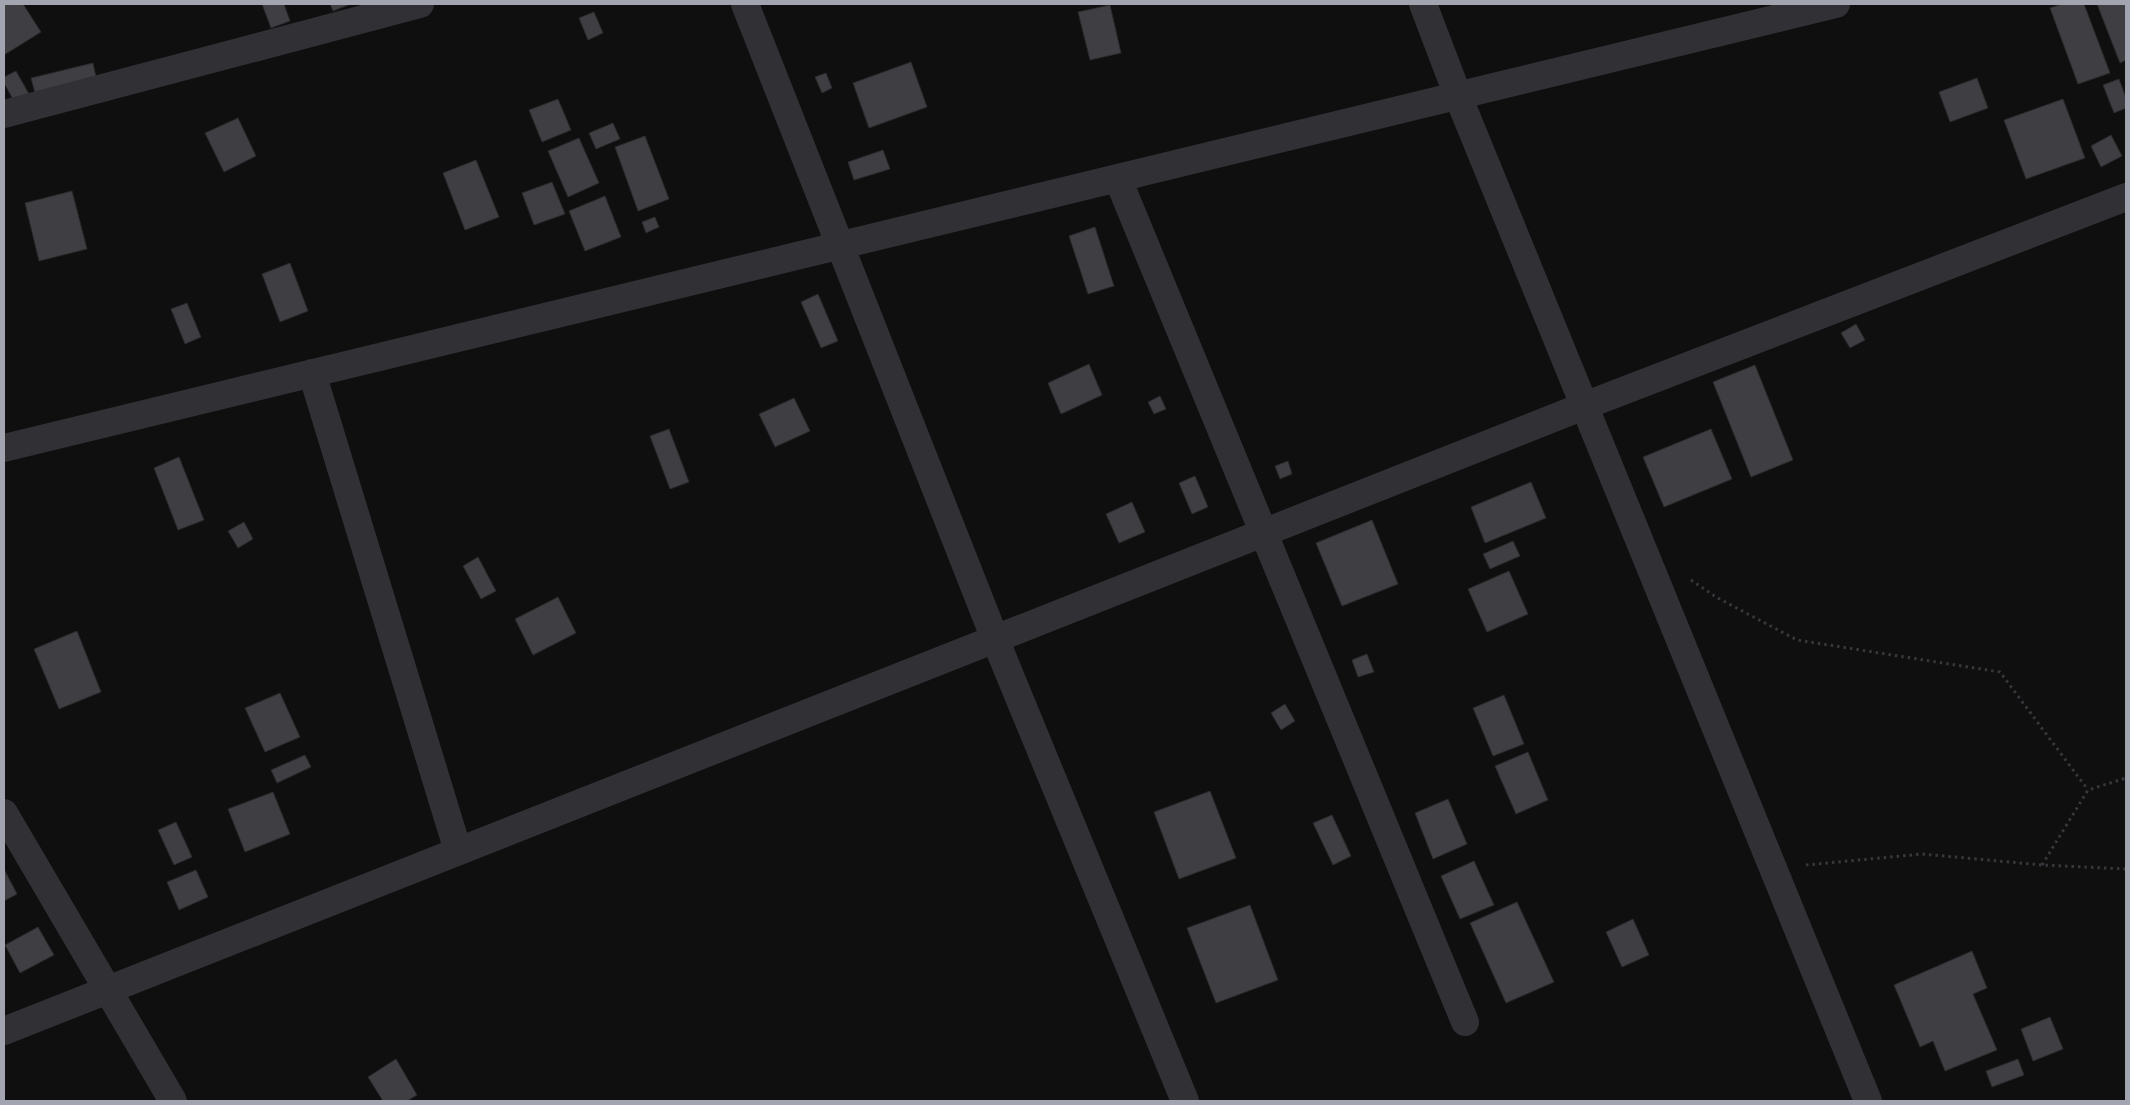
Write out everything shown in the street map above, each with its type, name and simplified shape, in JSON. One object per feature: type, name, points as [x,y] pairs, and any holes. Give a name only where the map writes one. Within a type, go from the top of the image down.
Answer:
[{"type":"street","points":[[4,114],[420,4]]},
{"type":"street","points":[[745,4],[995,639],[1185,1101]]},
{"type":"street","points":[[1424,4],[1458,96],[1868,1101]]},
{"type":"street","points":[[4,448],[1458,96],[1787,9],[1836,4]]},
{"type":"street","points":[[1118,179],[1465,1022]]},
{"type":"street","points":[[4,1031],[1584,406],[2126,197]]},
{"type":"street","points":[[312,373],[458,851]]},
{"type":"street","points":[[4,813],[173,1101]]},
{"type":"path","points":[[1683,575],[1716,597],[1797,640],[2000,672],[2088,790]]},
{"type":"path","points":[[2042,865],[2088,790],[2126,778]]},
{"type":"path","points":[[1773,869],[1922,854],[2042,865],[2126,869]]},
{"type":"building","points":[[4,4],[23,4],[41,32],[4,55]]},
{"type":"building","points":[[262,4],[284,4],[290,21],[271,28]]},
{"type":"building","points":[[330,4],[351,4],[333,11]]},
{"type":"building","points":[[2062,4],[2084,4],[2110,73],[2078,84],[2050,8]]},
{"type":"building","points":[[2097,4],[2126,4],[2126,60],[2120,63]]},
{"type":"building","points":[[1110,5],[1121,53],[1090,60],[1078,12]]},
{"type":"building","points":[[594,12],[603,33],[588,40],[579,18]]},
{"type":"building","points":[[911,62],[927,107],[869,128],[853,83]]},
{"type":"building","points":[[93,63],[96,77],[35,93],[31,78]]},
{"type":"building","points":[[16,71],[29,94],[15,103],[4,83],[4,77]]},
{"type":"building","points":[[826,73],[832,88],[822,93],[815,77]]},
{"type":"building","points":[[1977,78],[1988,108],[1950,122],[1939,92]]},
{"type":"building","points":[[2119,79],[2126,98],[2126,108],[2114,113],[2103,85]]},
{"type":"building","points":[[558,99],[571,130],[542,142],[529,110]]},
{"type":"building","points":[[2063,99],[2085,158],[2026,179],[2004,120]]},
{"type":"building","points":[[238,118],[256,156],[224,172],[205,133]]},
{"type":"building","points":[[613,123],[620,139],[596,149],[589,133]]},
{"type":"building","points":[[2111,135],[2122,156],[2101,167],[2091,146]]},
{"type":"building","points":[[645,136],[669,199],[638,211],[615,147]]},
{"type":"building","points":[[579,138],[599,183],[568,197],[548,151]]},
{"type":"building","points":[[883,150],[890,169],[854,180],[848,162]]},
{"type":"building","points":[[476,160],[499,217],[465,230],[443,173]]},
{"type":"building","points":[[552,182],[565,214],[534,225],[522,193]]},
{"type":"building","points":[[72,191],[87,249],[39,261],[25,203]]},
{"type":"building","points":[[605,196],[621,237],[585,251],[569,211]]},
{"type":"building","points":[[655,217],[659,227],[646,233],[642,222]]},
{"type":"building","points":[[1095,227],[1114,286],[1088,294],[1069,236]]},
{"type":"building","points":[[290,263],[308,311],[280,322],[262,274]]},
{"type":"building","points":[[818,294],[838,341],[821,348],[801,302]]},
{"type":"building","points":[[187,303],[201,337],[185,344],[171,309]]},
{"type":"building","points":[[1856,324],[1865,340],[1850,348],[1841,333]]},
{"type":"building","points":[[1089,364],[1102,395],[1061,414],[1048,383]]},
{"type":"building","points":[[1755,365],[1793,460],[1751,477],[1713,382]]},
{"type":"building","points":[[1160,396],[1166,409],[1154,414],[1148,402]]},
{"type":"building","points":[[794,398],[810,431],[775,447],[759,414]]},
{"type":"building","points":[[669,429],[689,482],[670,489],[650,436]]},
{"type":"building","points":[[1711,429],[1732,479],[1664,507],[1643,457]]},
{"type":"building","points":[[179,457],[204,520],[178,530],[154,468]]},
{"type":"building","points":[[1288,461],[1292,474],[1280,479],[1275,466]]},
{"type":"building","points":[[1195,476],[1208,507],[1192,514],[1179,483]]},
{"type":"building","points":[[1531,482],[1546,518],[1485,543],[1471,507]]},
{"type":"building","points":[[1132,502],[1145,532],[1119,543],[1106,514]]},
{"type":"building","points":[[1372,520],[1398,584],[1342,606],[1316,543]]},
{"type":"building","points":[[244,522],[253,539],[238,548],[228,531]]},
{"type":"building","points":[[1513,541],[1520,556],[1490,569],[1483,554]]},
{"type":"building","points":[[478,557],[496,591],[481,599],[463,566]]},
{"type":"building","points":[[1509,571],[1528,614],[1487,632],[1468,589]]},
{"type":"building","points":[[558,597],[576,633],[533,655],[515,619]]},
{"type":"building","points":[[77,631],[101,692],[59,709],[34,649]]},
{"type":"building","points":[[1367,654],[1374,672],[1358,677],[1352,660]]},
{"type":"building","points":[[280,693],[300,737],[265,752],[245,708]]},
{"type":"building","points":[[1504,695],[1524,744],[1493,756],[1473,708]]},
{"type":"building","points":[[1285,704],[1295,721],[1281,730],[1271,713]]},
{"type":"building","points":[[1528,752],[1548,800],[1516,814],[1495,766]]},
{"type":"building","points":[[305,755],[311,767],[277,783],[271,770]]},
{"type":"building","points":[[1210,791],[1236,858],[1179,879],[1154,812]]},
{"type":"building","points":[[273,792],[290,834],[245,852],[228,809]]},
{"type":"building","points":[[1448,799],[1467,844],[1433,859],[1415,813]]},
{"type":"building","points":[[1332,815],[1351,856],[1333,865],[1313,823]]},
{"type":"building","points":[[176,822],[192,857],[174,865],[158,830]]},
{"type":"building","points":[[1474,861],[1494,905],[1460,919],[1441,876]]},
{"type":"building","points":[[196,870],[208,897],[179,910],[167,882]]},
{"type":"building","points":[[4,872],[17,894],[4,901]]},
{"type":"building","points":[[1517,902],[1554,982],[1506,1003],[1470,923]]},
{"type":"building","points":[[1250,905],[1278,980],[1216,1003],[1187,928]]},
{"type":"building","points":[[1633,919],[1649,955],[1622,967],[1606,932]]},
{"type":"building","points":[[38,927],[54,955],[20,973],[5,945]]},
{"type":"building","points":[[1972,951],[1987,988],[1973,994],[1997,1050],[1945,1071],[1933,1041],[1920,1047],[1894,985]]},
{"type":"building","points":[[2050,1017],[2063,1049],[2033,1061],[2021,1029]]},
{"type":"building","points":[[396,1059],[417,1095],[407,1101],[383,1101],[368,1077]]},
{"type":"building","points":[[2018,1059],[2024,1075],[1992,1087],[1986,1071]]}]
